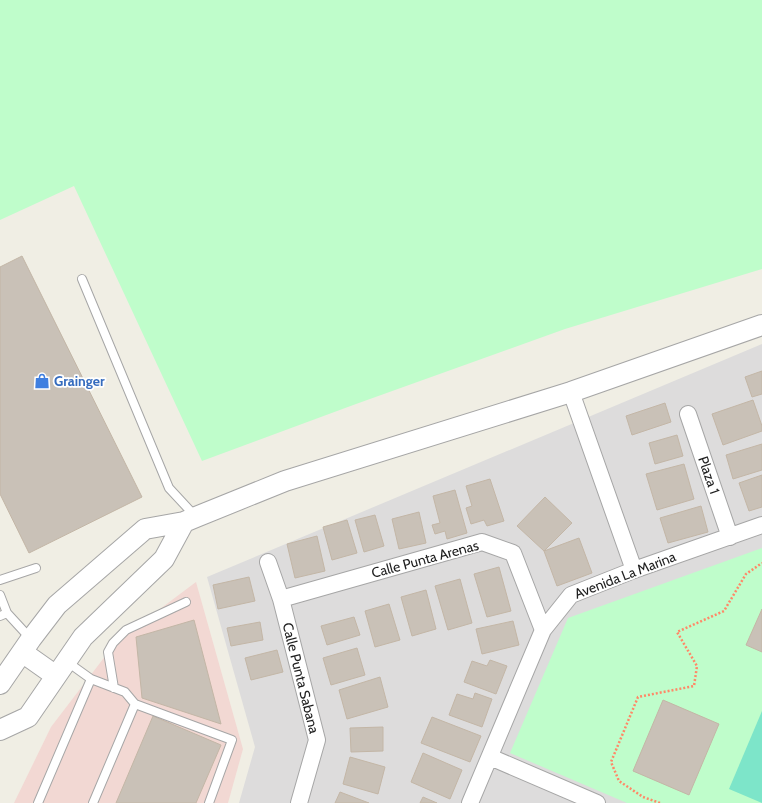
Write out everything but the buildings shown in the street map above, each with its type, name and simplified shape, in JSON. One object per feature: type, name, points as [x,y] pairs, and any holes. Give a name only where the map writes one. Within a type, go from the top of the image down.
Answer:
[{"type":"street","points":[[0,684],[57,605],[144,529],[190,519],[285,481],[571,392],[762,325]]},
{"type":"street","points":[[571,392],[634,570]]},
{"type":"street","name":"Plaza 1","points":[[688,414],[730,537]]},
{"type":"street","points":[[0,730],[28,717],[82,637],[164,559],[190,519]]},
{"type":"street","name":"Avenida La Marina","points":[[470,803],[543,630],[571,595],[634,570],[762,525]]},
{"type":"street","name":"Calle Punta Arenas","points":[[280,599],[482,542],[513,553],[543,630]]},
{"type":"street","name":"Calle Punta Sabana","points":[[268,562],[280,599],[317,740],[300,803]]},
{"type":"street","points":[[26,646],[61,668]]},
{"type":"street","points":[[490,757],[597,803]]},
{"type":"lane","points":[[82,279],[169,488],[190,519]]},
{"type":"lane","points":[[0,580],[36,568]]},
{"type":"lane","points":[[0,596],[4,614],[26,646]]},
{"type":"lane","points":[[114,688],[108,652],[113,643],[126,630],[186,602]]},
{"type":"lane","points":[[61,668],[126,692],[135,704],[232,740],[209,803]]},
{"type":"lane","points":[[38,803],[91,679]]},
{"type":"lane","points":[[92,803],[135,704]]},
{"type":"path","points":[[660,803],[642,797],[619,781],[611,762],[638,696],[694,686],[697,666],[677,632],[724,611],[746,574],[762,563]]},
{"type":"shaded area","points":[[762,344],[762,803],[239,803],[255,747],[207,577]]},
{"type":"shaded area","points":[[196,582],[243,749],[228,803],[14,803],[51,727],[116,642]]},
{"type":"green space","points":[[0,0],[762,0],[762,269],[565,329],[202,461],[74,186],[0,220]]},
{"type":"green space","points":[[762,548],[762,803],[627,803],[510,753],[568,618]]},
{"type":"green space","points":[[762,711],[762,803],[729,789]]},
{"type":"place","name":"Grainger","points":[[42,381]]}]
